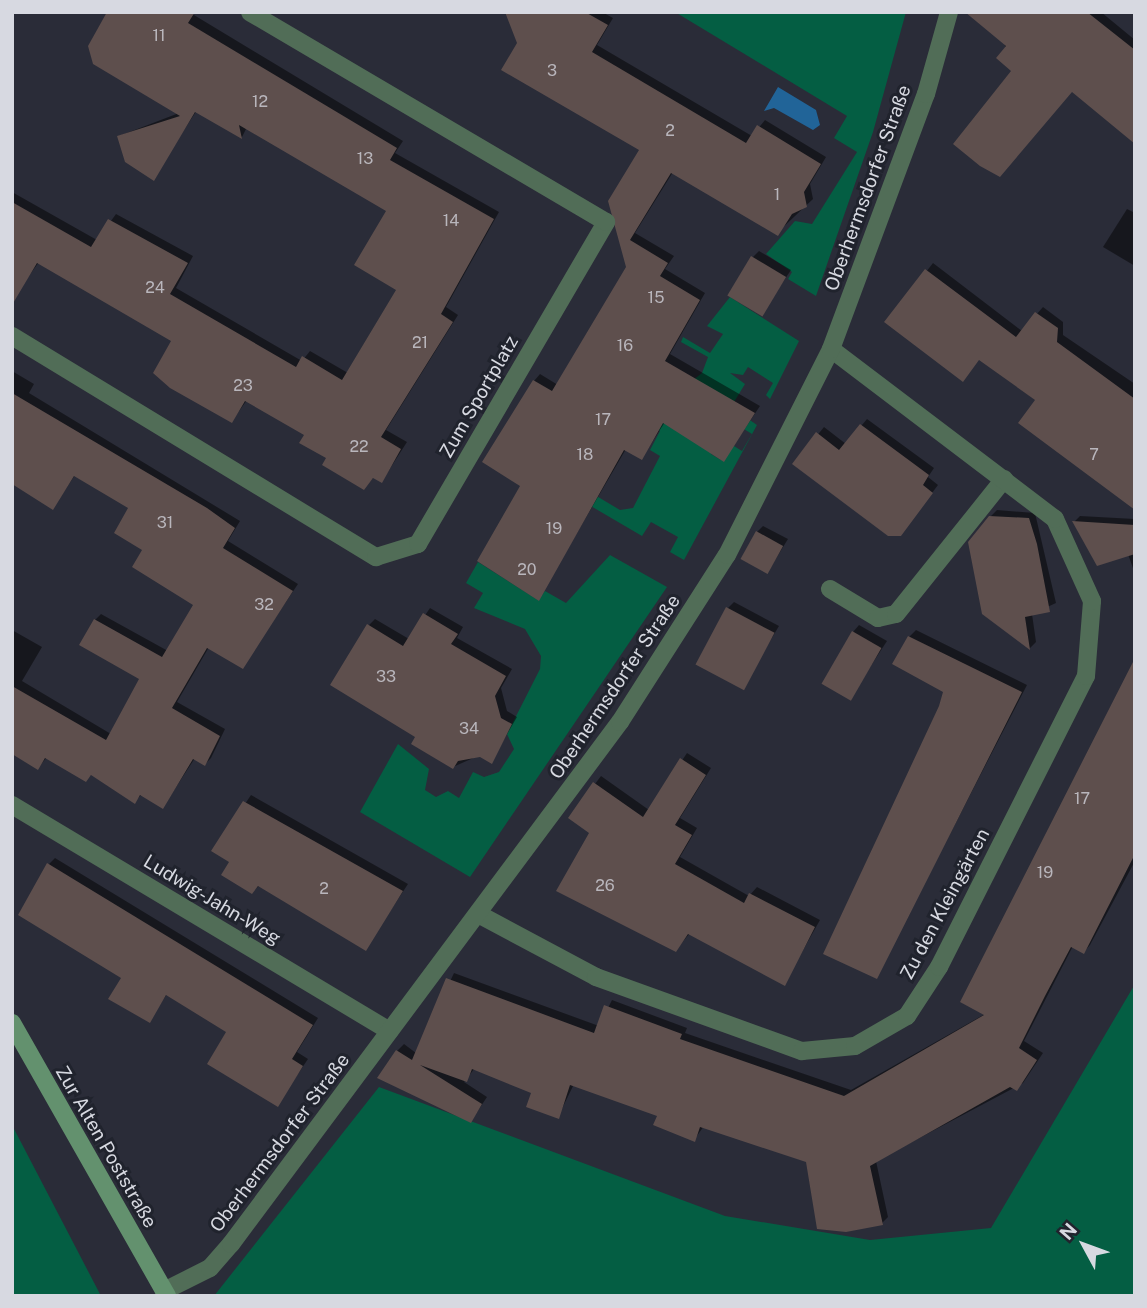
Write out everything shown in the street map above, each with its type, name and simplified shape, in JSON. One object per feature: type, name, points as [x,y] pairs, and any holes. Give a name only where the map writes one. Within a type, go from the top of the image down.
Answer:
[{"type":"street","name":"Zum Sportplatz","points":[[12,336],[376,557],[418,544],[606,222],[250,12]]},
{"type":"street","name":"Oberhermsdorfer Straße","points":[[166,1293],[210,1268],[232,1244],[480,915],[620,722],[712,581],[831,349],[926,94],[949,12]]},
{"type":"street","name":"Zu den Kleingärten","points":[[480,915],[596,977],[802,1051],[855,1046],[906,1016],[939,967],[1086,676],[1093,601],[1055,519],[831,349]]},
{"type":"street","points":[[830,589],[878,618],[896,614],[1004,479]]},
{"type":"street","name":"Ludwig-Jahn-Weg","points":[[12,805],[390,1031]]},
{"type":"street","name":"Zur Alten Poststraße","points":[[12,1023],[166,1293]]},
{"type":"green space","points":[[675,12],[906,12],[873,132],[816,296],[788,279],[792,272],[766,254],[795,221],[812,224],[857,152],[834,138],[847,116]]},
{"type":"green space","points":[[730,297],[799,341],[770,399],[766,395],[773,383],[748,367],[743,375],[730,373],[745,384],[731,407],[757,425],[684,560],[670,552],[678,537],[651,522],[642,536],[519,464],[526,454],[620,510],[633,508],[660,456],[650,450],[660,431],[642,421],[702,373],[708,357],[681,342],[683,337],[710,353],[723,334],[707,326]],"holes":[[[721,415],[752,434],[742,451],[721,438],[730,446],[721,460],[711,454]]]},
{"type":"green space","points":[[610,555],[667,587],[470,877],[360,812],[398,744],[429,769],[425,790],[436,797],[448,791],[459,798],[473,772],[484,777],[499,772],[514,749],[507,734],[540,669],[541,656],[525,629],[474,608],[483,593],[466,583],[478,562],[538,600],[545,591],[566,603]]},
{"type":"green space","points":[[1135,984],[1135,1296],[214,1296],[379,1087],[725,1216],[870,1240],[991,1228]]},
{"type":"green space","points":[[12,1125],[101,1296],[12,1296]]},
{"type":"water","points":[[778,87],[816,110],[820,125],[813,130],[774,108],[764,111]]},
{"type":"building","points":[[107,12],[195,12],[188,23],[397,148],[390,160],[494,219],[441,314],[453,322],[381,437],[401,449],[382,483],[373,478],[364,490],[322,465],[326,458],[299,443],[304,435],[245,401],[232,423],[170,388],[153,373],[171,341],[37,263],[12,305],[12,202],[91,247],[108,219],[188,263],[170,294],[296,367],[302,356],[342,380],[396,290],[354,265],[386,211],[239,125],[242,139],[195,112],[154,181],[125,162],[117,136],[180,116],[93,64],[88,46]]},
{"type":"building","points":[[505,12],[585,12],[608,25],[592,52],[746,143],[757,125],[821,164],[804,192],[807,207],[792,214],[778,236],[671,173],[630,240],[668,263],[660,276],[700,300],[665,361],[755,413],[724,462],[663,423],[642,460],[624,450],[539,601],[477,561],[520,486],[482,462],[533,380],[552,391],[626,267],[608,201],[639,150],[501,70],[517,43]]},
{"type":"building","points":[[965,12],[1087,12],[1135,50],[1135,144],[1072,92],[1000,177],[980,166],[953,144],[1011,71],[996,58],[1006,46]]},
{"type":"building","points":[[751,256],[786,277],[762,317],[727,295]]},
{"type":"building","points":[[925,269],[1016,337],[1035,312],[1058,328],[1057,342],[1135,399],[1135,510],[1018,423],[1035,400],[979,360],[963,382],[884,322]]},
{"type":"building","points":[[12,393],[207,508],[235,528],[223,548],[293,591],[243,669],[207,648],[172,708],[220,736],[205,766],[193,759],[163,809],[140,795],[135,804],[91,775],[86,782],[45,758],[38,770],[12,754],[12,686],[106,740],[139,679],[79,645],[94,619],[162,657],[193,605],[132,567],[142,550],[114,533],[128,508],[74,476],[53,510],[12,484]]},
{"type":"building","points":[[860,424],[929,475],[923,485],[933,493],[901,536],[888,536],[792,464],[816,432],[839,450]]},
{"type":"building","points":[[989,516],[1029,518],[1037,544],[1050,612],[1025,617],[1030,650],[982,614],[968,542]]},
{"type":"building","points":[[1072,521],[1135,525],[1135,554],[1097,566]]},
{"type":"building","points":[[756,531],[783,546],[768,574],[740,559]]},
{"type":"building","points":[[726,607],[775,633],[744,690],[695,664]]},
{"type":"building","points":[[423,613],[458,634],[451,644],[506,676],[495,696],[501,718],[512,724],[492,764],[480,757],[458,761],[453,769],[411,744],[415,737],[330,685],[367,624],[403,646]]},
{"type":"building","points":[[852,631],[881,648],[851,701],[822,684]]},
{"type":"building","points":[[908,636],[1022,692],[877,979],[823,954],[939,706],[943,692],[892,664]]},
{"type":"building","points":[[1135,658],[1135,854],[1084,954],[1071,947],[1019,1048],[1037,1060],[1017,1091],[1010,1087],[870,1166],[883,1225],[846,1232],[817,1229],[806,1162],[700,1127],[695,1142],[653,1125],[657,1116],[570,1085],[559,1119],[526,1107],[531,1093],[472,1069],[467,1082],[420,1065],[482,1104],[471,1123],[377,1078],[396,1050],[412,1060],[446,978],[594,1033],[604,1005],[682,1034],[680,1039],[844,1096],[984,1015],[960,1002]]},
{"type":"building","points":[[680,758],[706,775],[675,825],[692,835],[675,864],[744,903],[749,893],[815,927],[785,986],[688,934],[676,952],[556,891],[589,833],[568,818],[593,782],[643,817]]},
{"type":"building","points":[[243,801],[403,891],[366,951],[258,886],[252,894],[221,875],[229,862],[211,851]]},
{"type":"building","points":[[47,863],[313,1025],[292,1059],[303,1066],[278,1107],[207,1064],[226,1032],[166,995],[150,1023],[108,999],[121,978],[18,915]]}]
